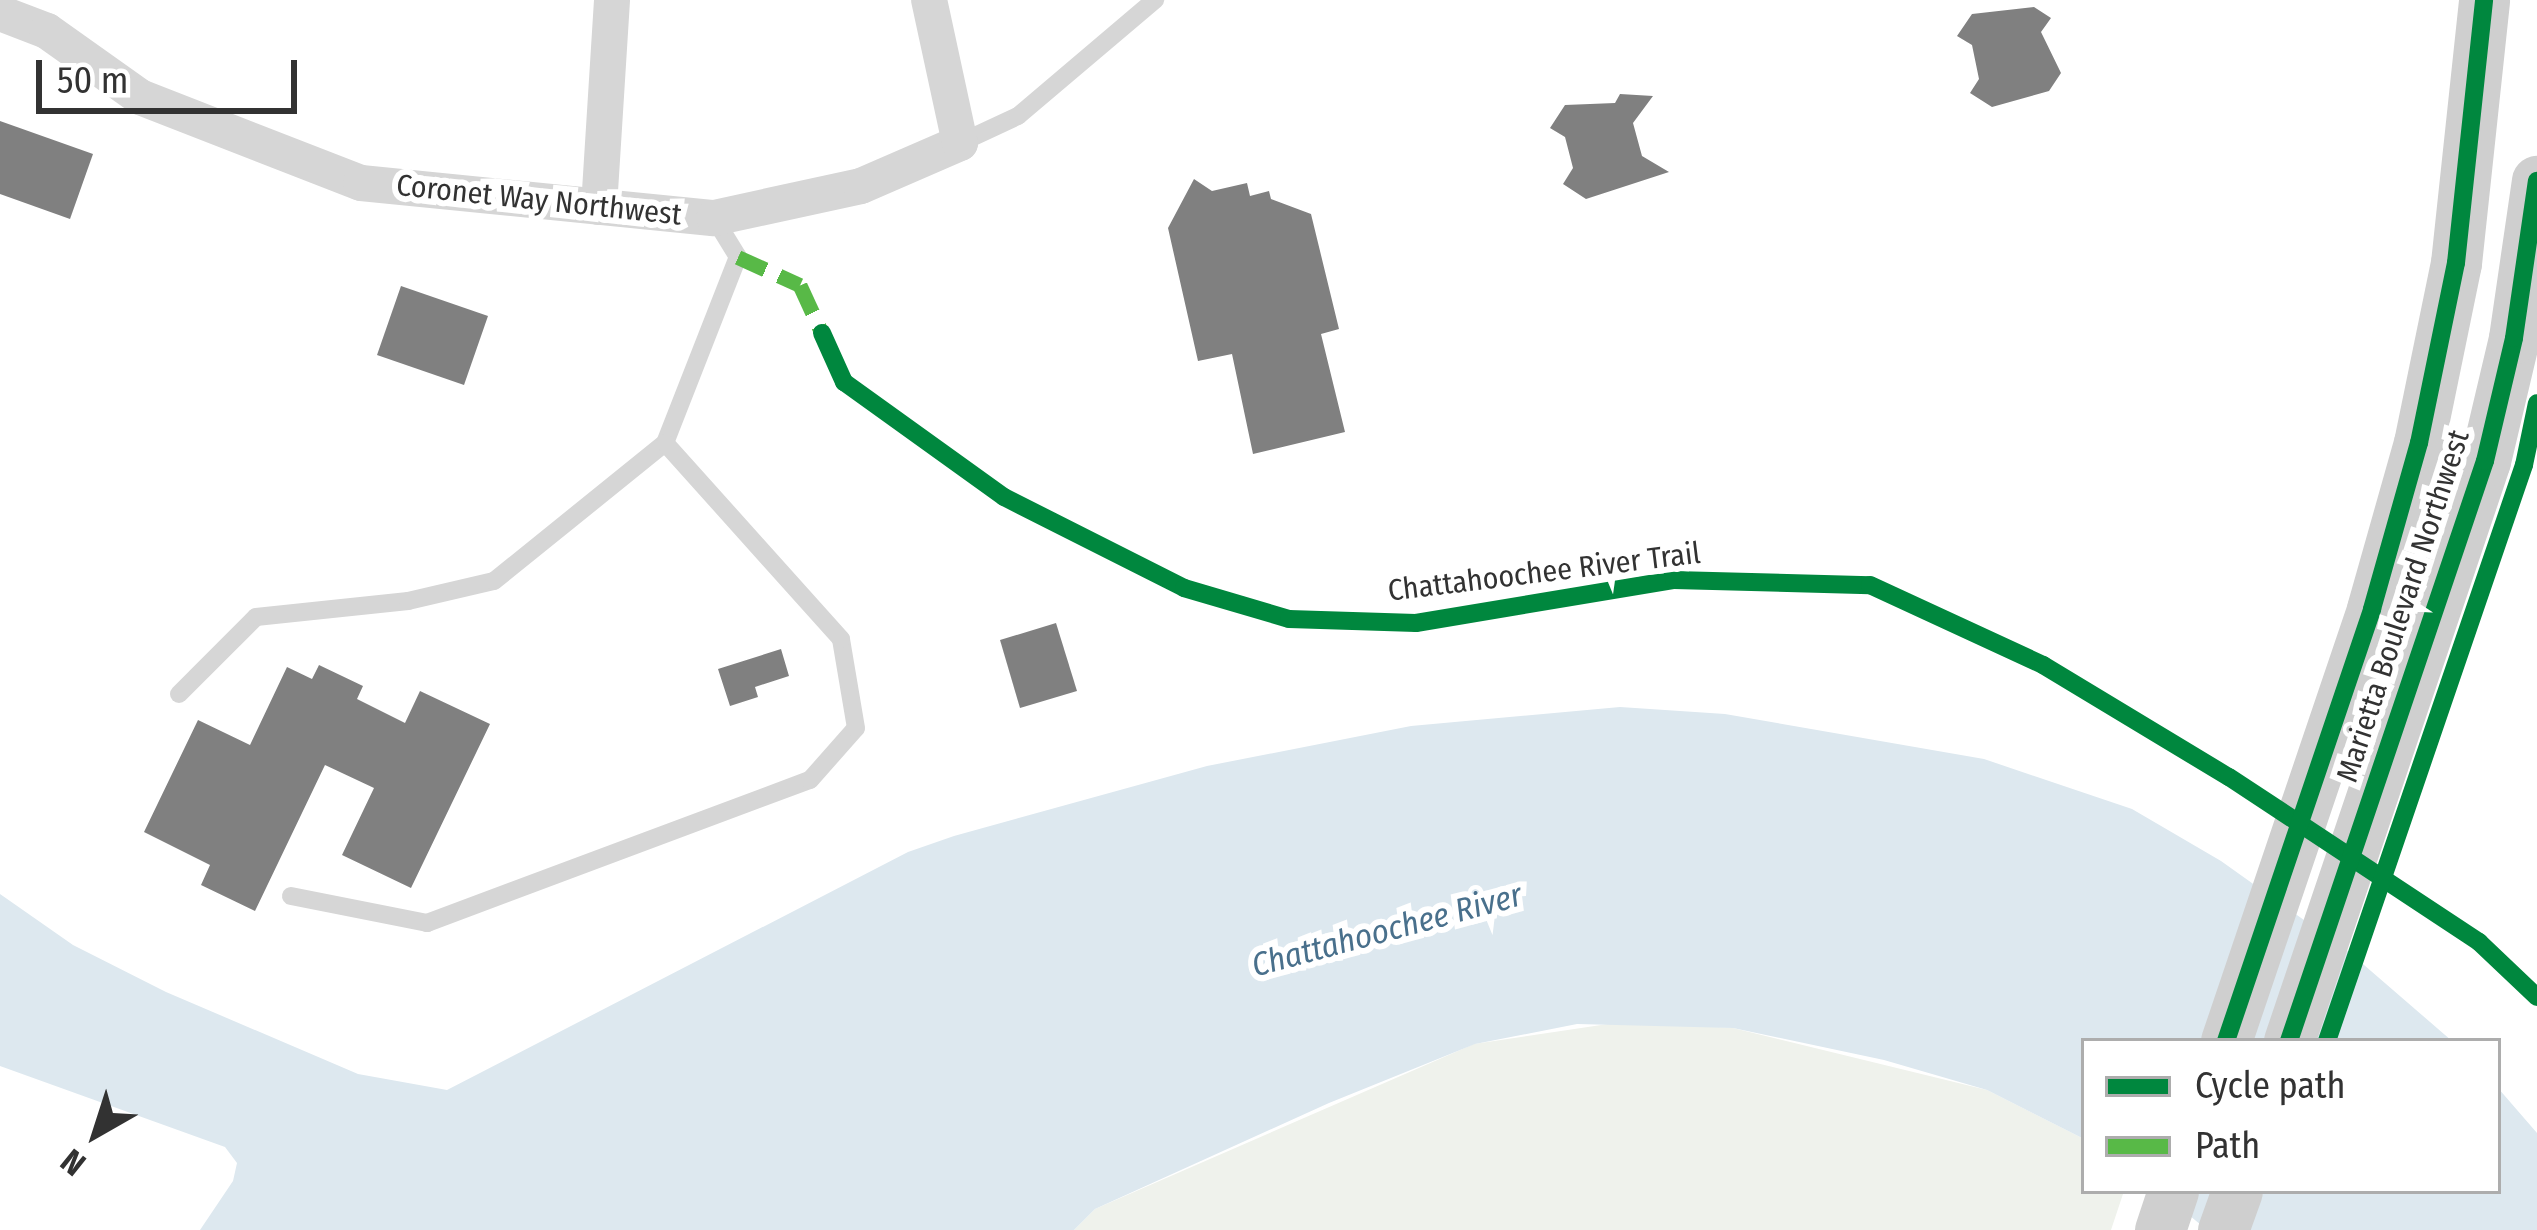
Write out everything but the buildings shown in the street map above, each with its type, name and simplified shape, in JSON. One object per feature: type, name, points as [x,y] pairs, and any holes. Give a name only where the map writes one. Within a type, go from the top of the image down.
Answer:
[{"type":"main road","name":"Marietta Boulevard Northwest","points":[[2229,1033],[2334,725],[2419,443],[2456,263],[2484,0]]},
{"type":"main road","name":"Marietta Boulevard Northwest","points":[[2291,1038],[2485,461],[2514,338],[2537,181]]},
{"type":"main road","points":[[2160,1230],[2173,1194]]},
{"type":"main road","points":[[2223,1230],[2236,1194]]},
{"type":"street","points":[[599,207],[612,0]]},
{"type":"street","points":[[929,0],[960,143]]},
{"type":"street","name":"Coronet Way Northwest","points":[[0,13],[47,31],[140,97],[361,183],[714,218],[861,187],[960,143]]},
{"type":"lane","points":[[960,143],[1018,116],[1154,0]]},
{"type":"lane","points":[[179,694],[256,617],[408,601],[494,581],[665,443],[738,257],[714,218]]},
{"type":"lane","points":[[292,896],[427,923],[809,780],[856,728],[841,639],[665,443]]},
{"type":"shaded area","points":[[1628,1021],[1733,1028],[1987,1090],[2081,1137],[2081,1194],[2123,1194],[2111,1230],[1074,1230],[1095,1209],[1474,1044]]},
{"type":"water","name":"Chattahoochee River","points":[[1620,707],[1725,714],[1984,759],[2132,809],[2221,861],[2349,952],[2449,1038],[2081,1038],[2081,1137],[1987,1090],[1884,1060],[1733,1028],[1577,1024],[1475,1044],[1329,1103],[1095,1209],[1074,1230],[200,1230],[233,1181],[237,1163],[225,1147],[0,1066],[0,894],[73,945],[166,992],[358,1074],[447,1090],[908,852],[1207,766],[1411,726]]},
{"type":"water","points":[[2501,1091],[2537,1133],[2537,1230],[2207,1230],[2164,1194],[2501,1194]]},
{"type":"marked path","points":[[738,257],[800,285],[822,333]]},
{"type":"cycle path","points":[[2227,1038],[2372,609],[2419,443],[2456,263],[2484,0]]},
{"type":"cycle path","points":[[2290,1038],[2485,461],[2514,338],[2537,181]]},
{"type":"cycle path","name":"Chattahoochee River Trail","points":[[822,333],[844,382],[1004,497],[1184,588],[1289,619],[1416,623],[1674,580],[1870,585],[2043,665],[2229,777],[2479,942],[2537,997]]},
{"type":"cycle path","points":[[2328,1038],[2524,465],[2537,403]]}]
